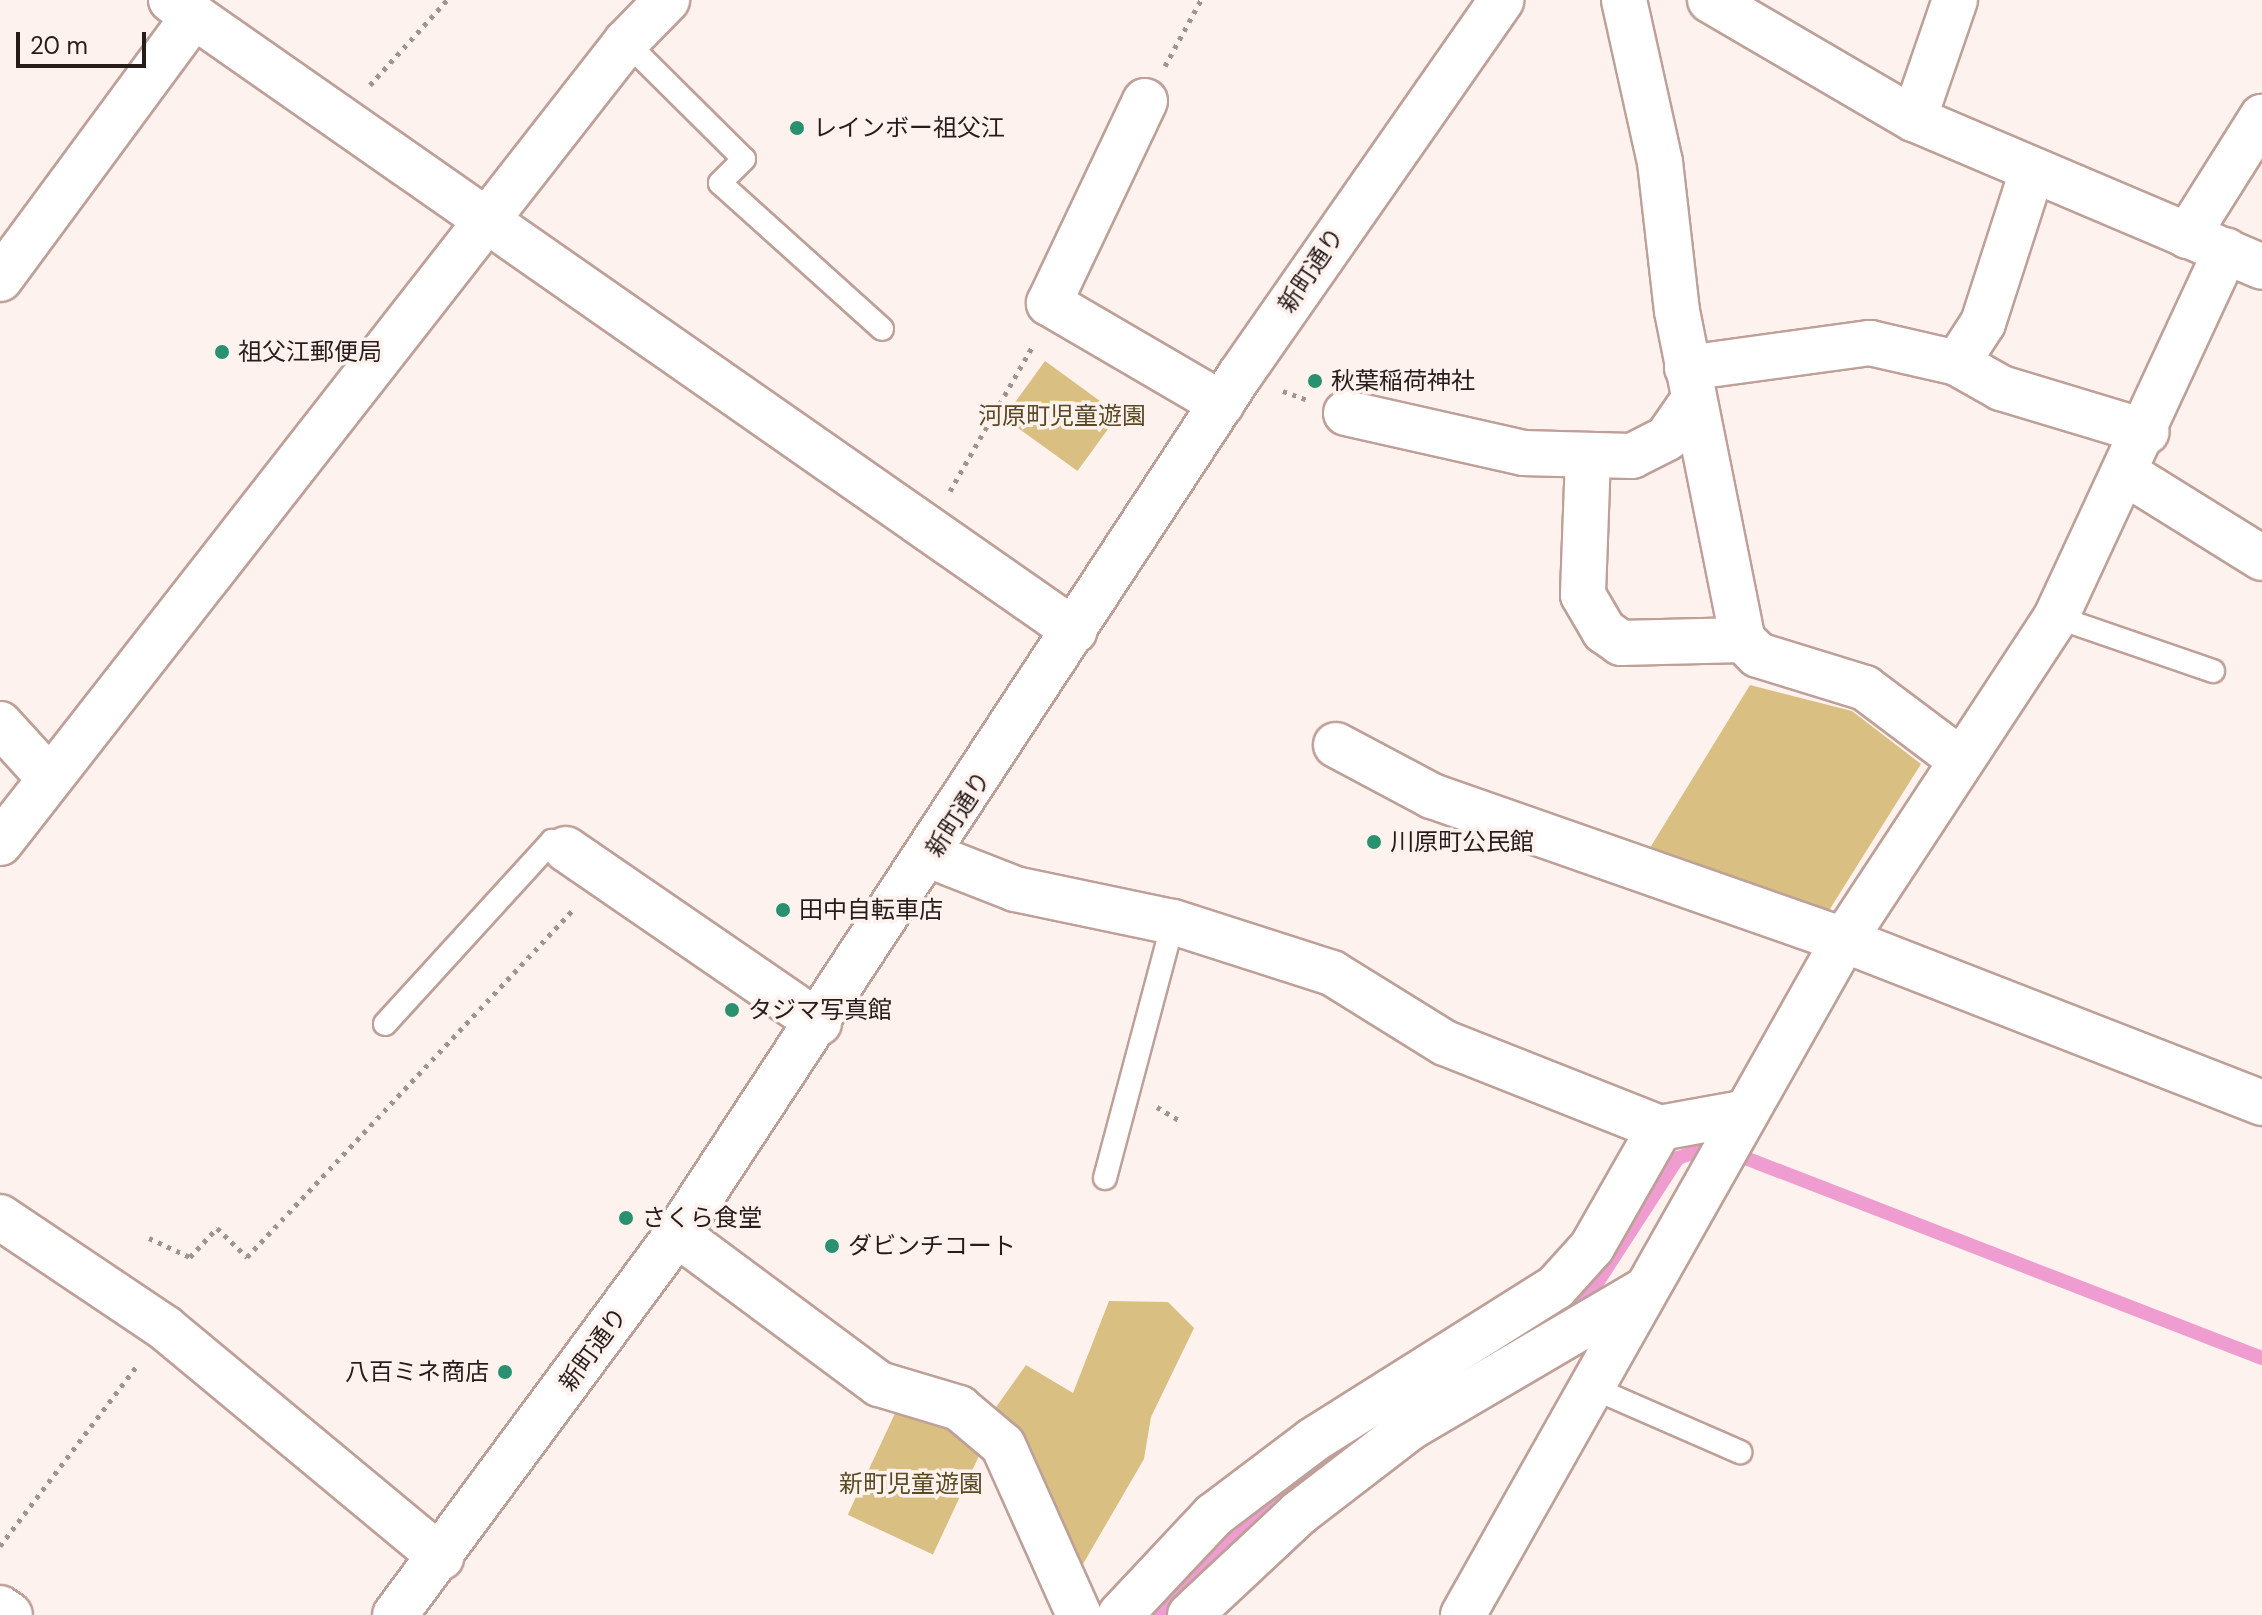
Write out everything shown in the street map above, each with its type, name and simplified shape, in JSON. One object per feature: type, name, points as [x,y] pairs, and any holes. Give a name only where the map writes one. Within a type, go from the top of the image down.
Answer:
[{"type":"street","points":[[0,843],[626,42],[667,0]]},
{"type":"street","name":"新町通り","points":[[395,1615],[441,1557],[677,1234],[931,856],[1231,390],[1502,0]]},
{"type":"street","points":[[1624,0],[1660,162],[1691,384],[1743,640],[1758,655],[1865,688],[1961,760]]},
{"type":"street","points":[[1710,0],[1914,119],[2031,174],[2225,251]]},
{"type":"street","points":[[1914,119],[1955,0]]},
{"type":"street","points":[[0,279],[182,8],[926,530],[1075,631]]},
{"type":"street","points":[[1145,101],[1049,303],[1231,390]]},
{"type":"street","points":[[1463,1615],[1844,940],[2056,617],[2147,432],[2225,251],[2262,117]]},
{"type":"street","points":[[1957,363],[1983,323],[2031,174]]},
{"type":"street","points":[[1691,384],[1870,343],[1957,363],[2001,388],[2147,432]]},
{"type":"street","points":[[1346,413],[1523,453],[1632,456],[1667,438],[1691,384]]},
{"type":"street","points":[[1588,457],[1583,595],[1604,631],[1621,643],[1743,640]]},
{"type":"street","points":[[2127,474],[2262,558]]},
{"type":"street","points":[[0,724],[50,779]]},
{"type":"street","points":[[1336,745],[1432,796],[1844,940],[2262,1103]]},
{"type":"street","points":[[566,849],[819,1023]]},
{"type":"street","points":[[931,856],[1015,889],[1173,922],[1332,973],[1445,1043],[1660,1128],[1747,1112]]},
{"type":"street","points":[[1120,1615],[1214,1515],[1288,1459],[1556,1287],[1592,1247],[1660,1128]]},
{"type":"street","points":[[0,1217],[165,1328],[441,1557]]},
{"type":"street","points":[[677,1234],[879,1384],[959,1408],[1003,1445],[1079,1615]]},
{"type":"street","points":[[1190,1615],[1299,1513],[1411,1427],[1646,1290]]},
{"type":"street","points":[[0,1608],[10,1615]]},
{"type":"lane","points":[[626,42],[744,159],[720,183],[882,329]]},
{"type":"lane","points":[[2056,617],[2213,671]]},
{"type":"lane","points":[[385,1024],[552,841],[566,849]]},
{"type":"lane","points":[[1105,1178],[1173,922]]},
{"type":"lane","points":[[1591,1387],[1740,1452]]},
{"type":"path","points":[[342,121],[411,31],[447,0]]},
{"type":"path","points":[[1145,101],[1201,0]]},
{"type":"path","points":[[926,530],[1026,367],[1049,303]]},
{"type":"path","points":[[1231,390],[1346,413]]},
{"type":"path","points":[[149,1238],[190,1257],[217,1228],[247,1257],[605,876]]},
{"type":"path","points":[[0,1546],[165,1328]]},
{"type":"green space","name":"河原町児童遊園","points":[[1045,361],[1119,414],[1077,471],[1004,418]]},
{"type":"green space","points":[[1750,685],[1852,711],[1921,764],[1823,920],[1648,851]]},
{"type":"green space","points":[[1109,1301],[1168,1302],[1194,1328],[1151,1417],[1144,1459],[1076,1576],[994,1410],[1026,1365],[1073,1393]]},
{"type":"green space","name":"新町児童遊園","points":[[898,1407],[983,1447],[933,1555],[848,1515]]},
{"type":"waterway","points":[[1571,1309],[1586,1300],[1678,1158],[1713,1145]]},
{"type":"waterway","points":[[1748,1159],[2262,1358]]},
{"type":"waterway","points":[[1156,1615],[1290,1485],[1354,1445]]},
{"type":"place","name":"レインボー祖父江","points":[[797,128]]},
{"type":"place","name":"祖父江郵便局","points":[[222,352]]},
{"type":"place","name":"秋葉稲荷神社","points":[[1315,381]]},
{"type":"place","name":"川原町公民館","points":[[1374,842]]},
{"type":"place","name":"田中自転車店","points":[[783,910]]},
{"type":"place","name":"タジマ写真館","points":[[732,1010]]},
{"type":"place","name":"さくら食堂","points":[[626,1218]]},
{"type":"place","name":"ダビンチコート","points":[[832,1246]]},
{"type":"place","name":"八百ミネ商店","points":[[505,1372]]}]
